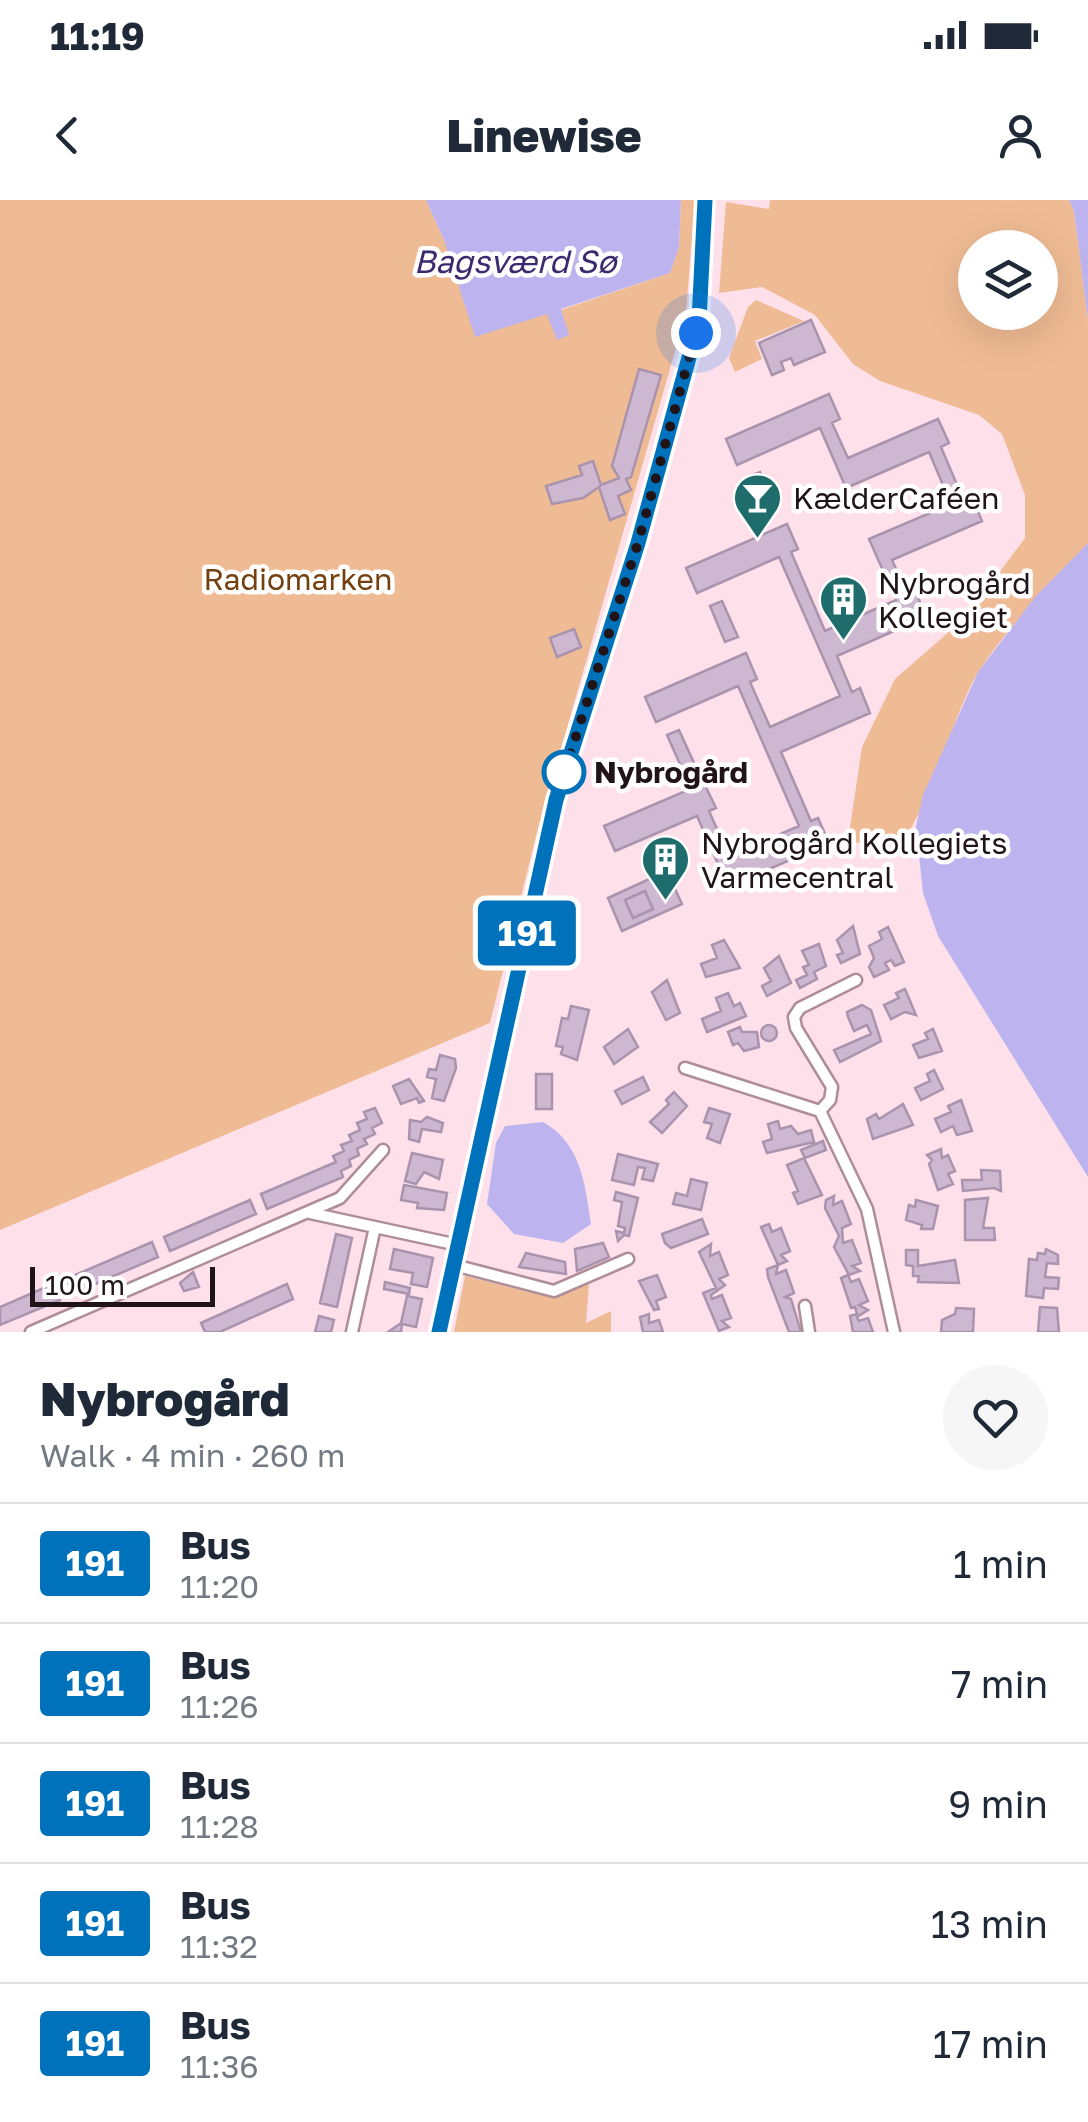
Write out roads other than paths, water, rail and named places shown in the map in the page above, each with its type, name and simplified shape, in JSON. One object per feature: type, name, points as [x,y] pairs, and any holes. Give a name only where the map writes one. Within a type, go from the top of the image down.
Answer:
[{"type":"street","points":[[439,1332],[556,800],[638,543],[699,321],[705,200]]},
{"type":"street","points":[[820,1111],[830,1100],[832,1087],[796,1028],[794,1017],[800,1008],[856,980]]},
{"type":"street","points":[[685,1068],[820,1111],[867,1209],[894,1332]]},
{"type":"street","points":[[31,1332],[310,1213],[352,1188],[383,1150]]},
{"type":"street","points":[[310,1213],[458,1244]]},
{"type":"street","points":[[352,1332],[375,1227]]},
{"type":"street","points":[[454,1264],[554,1291],[628,1259]]},
{"type":"street","points":[[805,1306],[808,1332]]},
{"type":"water","name":"Bagsværd Sø","points":[[426,200],[681,200],[679,247],[670,273],[561,309],[569,335],[557,340],[547,314],[475,337],[444,240]]},
{"type":"water","points":[[1069,200],[1088,200],[1088,320],[1074,211]]},
{"type":"water","points":[[1088,543],[1088,1177],[938,936],[923,893],[916,826],[923,795],[978,672],[1035,597]]},
{"type":"water","points":[[543,1122],[566,1141],[573,1153],[589,1209],[591,1224],[563,1243],[514,1234],[487,1204],[496,1143],[505,1126]]},
{"type":"place","name":"KælderCaféen","points":[[758,540]]},
{"type":"place","name":"Nybrogård Kollegiet","points":[[843,642]]},
{"type":"place","name":"Nybrogård","points":[[564,772]]},
{"type":"place","name":"Nybrogård Kollegiets Varmecentral","points":[[666,902]]},
{"type":"park label","name":"Radiomarken","points":[[298,579]]}]
